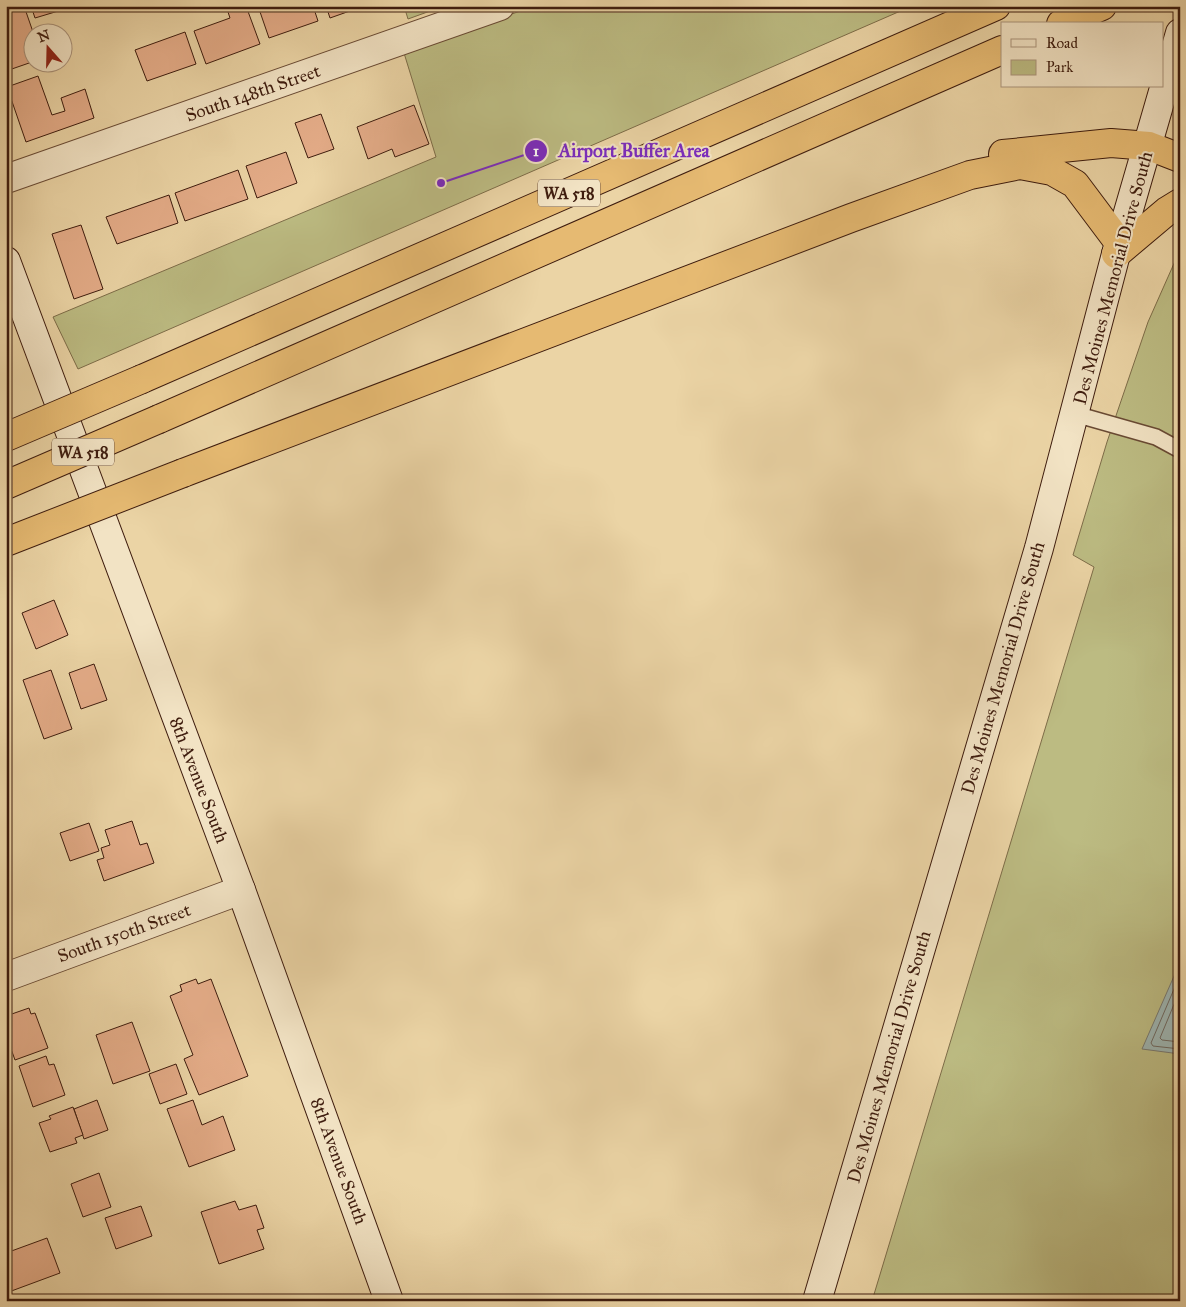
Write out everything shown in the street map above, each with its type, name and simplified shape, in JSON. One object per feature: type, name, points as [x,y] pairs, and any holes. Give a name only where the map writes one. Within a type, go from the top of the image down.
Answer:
[{"type":"highway","name":"WA 518","points":[[6,438],[996,6]]},
{"type":"highway","points":[[1069,20],[1102,6]]},
{"type":"highway","name":"WA 518","points":[[6,486],[1001,50]]},
{"type":"highway","points":[[851,218],[889,196],[932,176],[992,155],[1111,143],[1149,146],[1180,158]]},
{"type":"highway","points":[[6,542],[851,218],[970,175],[1020,165],[1052,171],[1075,184],[1118,249],[1180,203]]},
{"type":"street","name":"South 148th Street","points":[[6,179],[500,6]]},
{"type":"street","name":"Des Moines Memorial Drive South","points":[[817,1301],[1039,548],[1118,249],[1180,33]]},
{"type":"street","name":"8th Avenue South","points":[[6,261],[14,308],[241,890],[389,1301]]},
{"type":"street","name":"South 150th Street","points":[[6,977],[241,890]]},
{"type":"lane","points":[[1075,414],[1156,436],[1180,450]]},
{"type":"green space","points":[[404,6],[444,6],[408,19]]},
{"type":"green space","points":[[534,6],[912,6],[78,369],[53,317],[436,157],[404,53]]},
{"type":"green space","points":[[1180,250],[1180,1301],[872,1301],[1094,567],[1073,555],[1107,442],[1148,322]]},
{"type":"water","points":[[1180,963],[1180,1054],[1142,1049],[1178,967]]},
{"type":"building","points":[[24,6],[30,22],[22,22],[22,65],[6,71],[6,11]]},
{"type":"building","points":[[31,6],[75,6],[35,18]]},
{"type":"building","points":[[226,6],[246,6],[260,44],[206,64],[194,31],[230,18]]},
{"type":"building","points":[[258,6],[313,6],[318,21],[269,38]]},
{"type":"building","points":[[326,6],[364,6],[330,18]]},
{"type":"building","points":[[185,32],[196,64],[147,81],[135,50]]},
{"type":"building","points":[[38,76],[52,115],[65,111],[61,98],[85,89],[94,118],[26,142],[7,87]]},
{"type":"building","points":[[414,105],[429,144],[395,157],[392,149],[368,159],[357,127]]},
{"type":"building","points":[[321,114],[334,149],[308,158],[295,123]]},
{"type":"building","points":[[286,152],[297,183],[257,198],[246,166]]},
{"type":"building","points":[[238,170],[248,199],[185,221],[175,193]]},
{"type":"building","points":[[169,195],[178,223],[117,244],[106,217]]},
{"type":"building","points":[[81,225],[103,289],[74,299],[52,234]]},
{"type":"building","points":[[54,600],[68,635],[36,649],[22,613]]},
{"type":"building","points":[[94,664],[107,700],[81,709],[69,673]]},
{"type":"building","points":[[51,670],[72,729],[44,739],[23,680]]},
{"type":"building","points":[[132,821],[140,845],[147,843],[154,863],[104,881],[97,860],[104,858],[101,848],[110,845],[105,830]]},
{"type":"building","points":[[89,823],[99,851],[70,861],[60,833]]},
{"type":"building","points":[[196,979],[198,984],[211,979],[248,1076],[199,1095],[184,1059],[193,1055],[170,996],[182,991],[180,985]]},
{"type":"building","points":[[29,1008],[31,1014],[35,1013],[48,1048],[15,1060],[6,1035],[6,1016]]},
{"type":"building","points":[[132,1022],[150,1071],[113,1084],[96,1035]]},
{"type":"building","points":[[46,1056],[49,1065],[54,1064],[65,1095],[33,1107],[19,1066]]},
{"type":"building","points":[[176,1064],[187,1094],[160,1104],[149,1074]]},
{"type":"building","points":[[97,1100],[108,1130],[84,1139],[74,1109]]},
{"type":"building","points":[[193,1100],[202,1125],[223,1116],[235,1150],[189,1167],[167,1109]]},
{"type":"building","points":[[73,1107],[83,1135],[75,1138],[77,1143],[50,1152],[39,1123],[51,1119],[49,1116]]},
{"type":"building","points":[[99,1173],[111,1207],[83,1217],[71,1184]]},
{"type":"building","points":[[235,1201],[239,1210],[256,1205],[264,1228],[257,1230],[264,1249],[219,1264],[201,1212]]},
{"type":"building","points":[[141,1206],[152,1236],[116,1249],[105,1218]]},
{"type":"building","points":[[47,1238],[60,1273],[6,1293],[6,1253]]},
{"type":"place","name":"Airport Buffer Area","points":[[441,183]]}]
